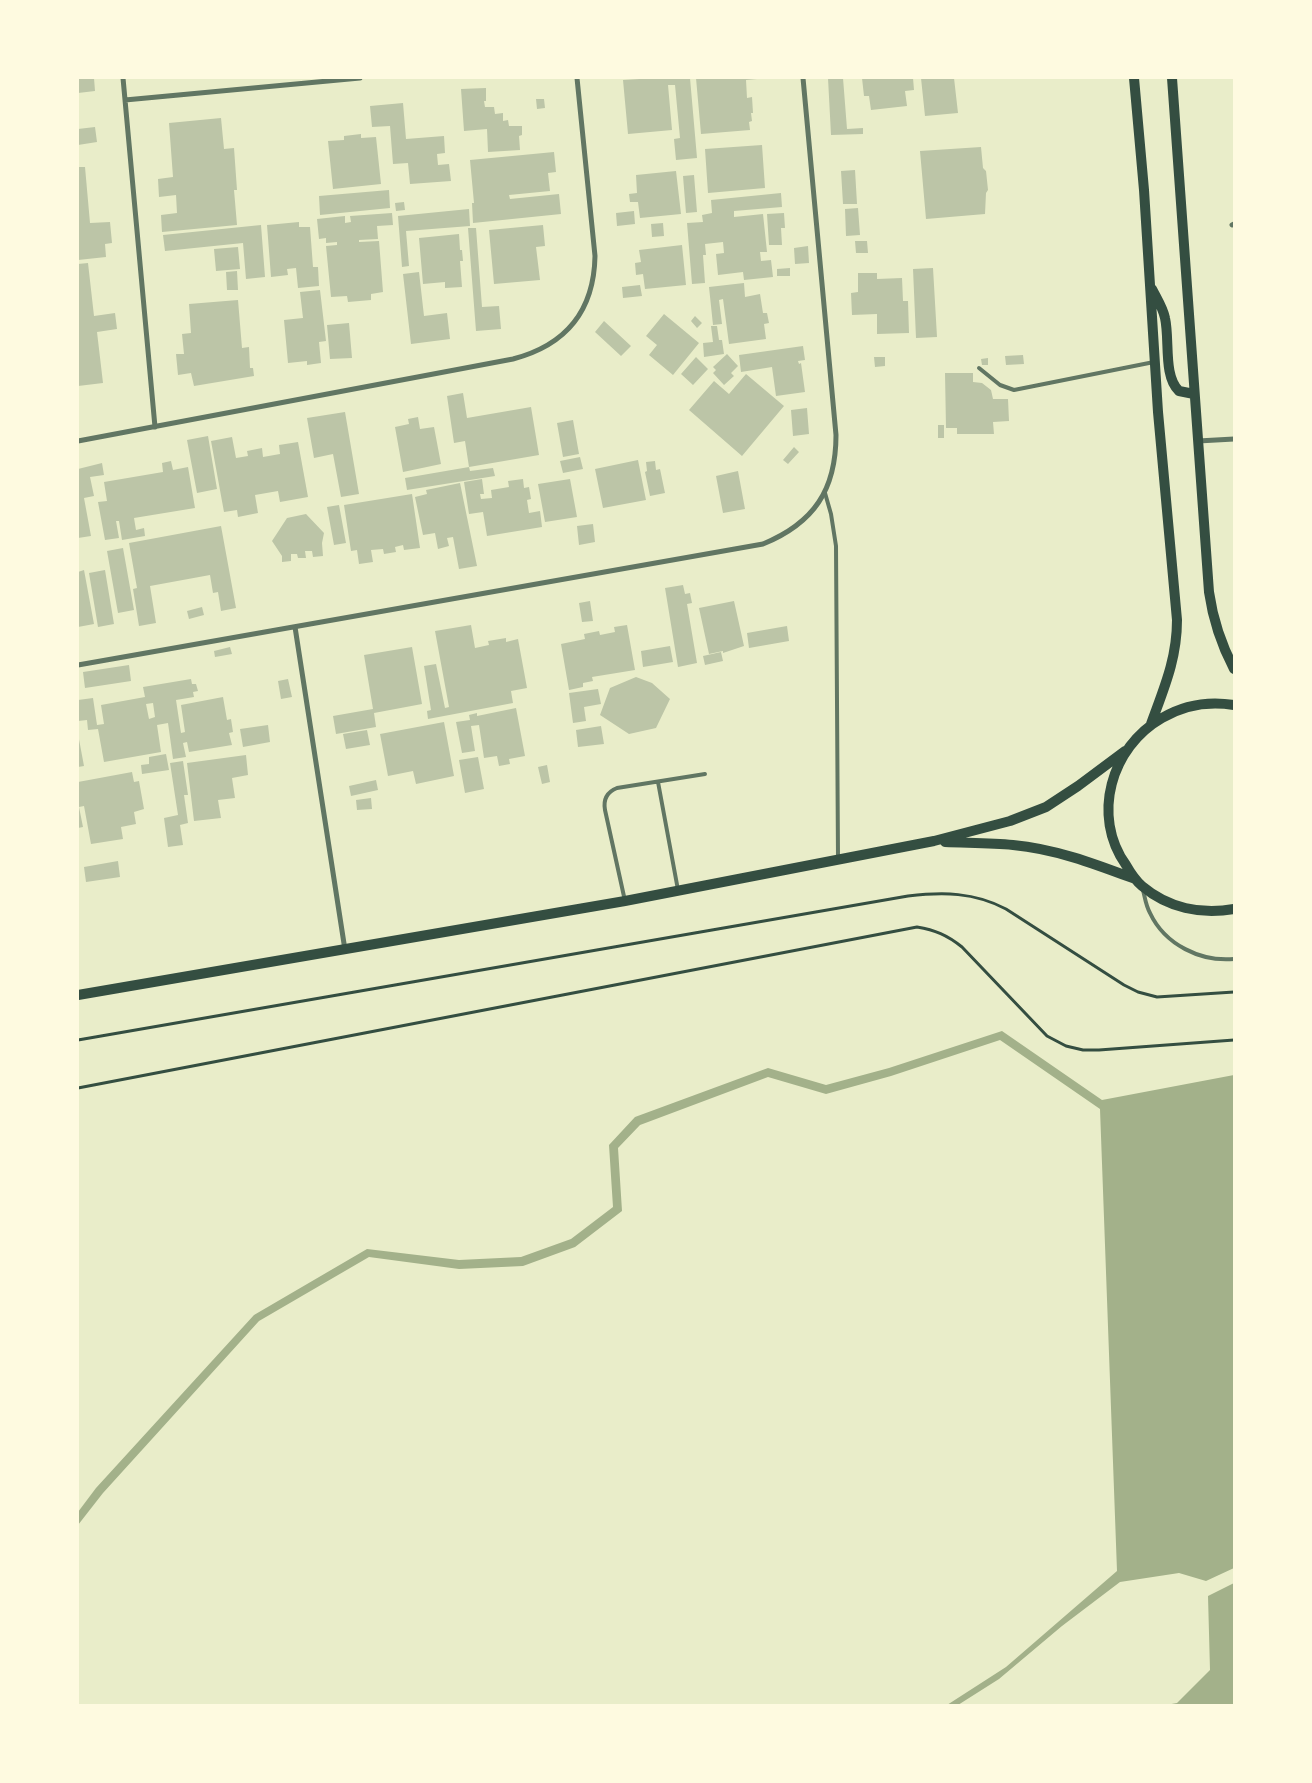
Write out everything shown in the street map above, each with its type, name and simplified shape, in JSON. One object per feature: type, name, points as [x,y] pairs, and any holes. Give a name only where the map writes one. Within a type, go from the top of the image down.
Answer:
[{"type":"main road","points":[[1134,78],[1144,190],[1155,362],[1178,620],[1175,653],[1171,670],[1151,724]]},
{"type":"main road","points":[[1172,78],[1211,606],[1218,634],[1234,669]]},
{"type":"main road","points":[[1150,286],[1165,317],[1172,382],[1179,391],[1194,394]]},
{"type":"main road","points":[[1138,882],[1119,856],[1110,830],[1108,803],[1113,776],[1125,752],[1137,736],[1151,724],[1172,711],[1196,704],[1221,703],[1234,705]]},
{"type":"main road","points":[[78,996],[625,901],[934,841],[1010,821],[1046,807],[1125,752]]},
{"type":"main road","points":[[934,841],[1013,845],[1032,848],[1087,861],[1138,882],[1158,897],[1178,906],[1199,911],[1220,912],[1234,909]]},
{"type":"street","points":[[124,78],[155,427]]},
{"type":"street","points":[[126,100],[360,78]]},
{"type":"street","points":[[78,441],[513,359],[547,347],[562,336],[584,308],[595,274],[595,256],[577,78]]},
{"type":"street","points":[[78,665],[763,544],[782,536],[799,524],[813,510],[825,492],[834,465],[836,435],[803,78]]},
{"type":"street","points":[[1198,441],[1234,439]]},
{"type":"street","points":[[295,627],[345,950]]},
{"type":"lane","points":[[979,368],[1000,385],[1014,390],[1155,362]]},
{"type":"lane","points":[[825,492],[836,546],[838,860]]},
{"type":"lane","points":[[625,901],[605,810],[604,801],[609,792],[705,774]]},
{"type":"lane","points":[[658,782],[678,891]]},
{"type":"lane","points":[[1138,882],[1147,908],[1168,937],[1193,954],[1208,958],[1234,960]]},
{"type":"path","points":[[78,1040],[908,896],[935,893],[965,894],[991,901],[1138,992],[1157,997],[1234,992]]},
{"type":"path","points":[[78,1088],[917,927],[932,929],[947,935],[962,947],[1047,1036],[1066,1046],[1083,1050],[1099,1050],[1234,1040]]},
{"type":"shaded area","points":[[1002,1031],[1102,1100],[1234,1075],[1234,1568],[1206,1581],[1179,1573],[1120,1582],[1062,1626],[999,1679],[958,1705],[947,1705],[1006,1667],[1117,1571],[1100,1109],[1000,1040],[891,1076],[826,1094],[768,1077],[640,1125],[618,1148],[622,1211],[575,1247],[523,1266],[459,1269],[369,1257],[259,1321],[103,1493],[78,1525],[78,1512],[96,1488],[254,1315],[367,1249],[459,1260],[521,1257],[571,1239],[613,1207],[609,1145],[635,1117],[768,1068],[826,1085],[889,1068]]},
{"type":"shaded area","points":[[1234,1583],[1234,1705],[1166,1705],[1177,1703],[1210,1670],[1208,1596]]},
{"type":"building","points":[[78,78],[94,78],[95,91],[78,93]]},
{"type":"building","points":[[690,78],[697,158],[676,160],[674,139],[680,138],[675,85],[668,85],[672,130],[628,134],[623,80]]},
{"type":"building","points":[[696,78],[757,78],[746,80],[747,98],[752,97],[753,113],[751,113],[752,121],[749,122],[750,130],[701,134]]},
{"type":"building","points":[[828,78],[843,78],[847,129],[863,128],[863,134],[831,135]]},
{"type":"building","points":[[862,78],[913,78],[914,90],[905,91],[907,106],[871,110],[869,96],[864,96]]},
{"type":"building","points":[[921,78],[954,78],[958,113],[925,116]]},
{"type":"building","points":[[486,88],[485,107],[494,107],[495,114],[503,113],[503,121],[508,120],[509,126],[522,126],[522,135],[519,136],[520,150],[488,152],[487,129],[464,131],[461,89]]},
{"type":"building","points":[[536,99],[544,99],[545,108],[537,109]]},
{"type":"building","points":[[403,103],[406,139],[444,136],[445,153],[437,154],[438,165],[449,164],[451,181],[410,184],[408,163],[393,164],[390,126],[372,127],[370,106]]},
{"type":"building","points":[[221,118],[224,149],[234,148],[237,190],[234,190],[237,225],[162,232],[161,215],[177,213],[176,195],[159,197],[158,179],[173,177],[169,123]]},
{"type":"building","points":[[95,127],[97,142],[78,145],[78,129]]},
{"type":"building","points":[[361,134],[361,138],[376,137],[381,184],[333,189],[328,141],[344,140],[344,136]]},
{"type":"building","points":[[762,145],[765,188],[708,193],[705,149]]},
{"type":"building","points":[[981,147],[988,190],[986,193],[985,214],[926,219],[920,151]]},
{"type":"building","points":[[554,152],[556,172],[548,173],[550,191],[509,195],[510,199],[559,194],[561,214],[473,223],[472,203],[474,203],[470,160]]},
{"type":"building","points":[[78,167],[85,167],[90,223],[110,222],[112,243],[105,244],[106,257],[78,260]]},
{"type":"building","points":[[855,170],[857,204],[843,204],[841,171]]},
{"type":"building","points":[[676,171],[681,214],[640,218],[638,202],[630,202],[629,194],[637,193],[636,175]]},
{"type":"building","points":[[694,175],[697,212],[686,213],[683,176]]},
{"type":"building","points":[[389,190],[390,208],[320,215],[319,196]]},
{"type":"building","points":[[781,193],[782,207],[734,211],[734,217],[763,214],[767,252],[760,252],[761,261],[771,260],[773,277],[744,280],[743,272],[718,275],[716,254],[724,253],[723,242],[705,244],[706,255],[703,255],[705,283],[692,284],[687,223],[703,222],[702,215],[712,213],[711,200]]},
{"type":"building","points":[[404,202],[405,210],[396,211],[395,203]]},
{"type":"building","points":[[858,208],[860,235],[846,236],[845,209]]},
{"type":"building","points":[[469,209],[470,226],[406,231],[409,266],[402,267],[398,216]]},
{"type":"building","points":[[634,211],[635,224],[617,226],[616,213]]},
{"type":"building","points":[[392,213],[393,225],[377,226],[378,239],[359,240],[359,242],[379,241],[383,292],[371,294],[371,300],[348,302],[347,296],[331,297],[326,246],[337,245],[337,242],[326,243],[326,238],[319,239],[317,219],[345,216],[345,223],[351,222],[350,216]]},
{"type":"building","points":[[784,213],[785,228],[781,228],[782,245],[769,245],[767,214]]},
{"type":"building","points":[[299,222],[299,227],[310,227],[313,267],[318,267],[319,286],[298,288],[296,268],[287,269],[288,275],[271,277],[267,225]]},
{"type":"building","points":[[663,223],[664,236],[652,237],[651,224]]},
{"type":"building","points":[[261,225],[265,277],[246,279],[243,243],[165,251],[163,235]]},
{"type":"building","points":[[543,225],[545,246],[536,247],[540,280],[494,284],[489,230]]},
{"type":"building","points":[[468,228],[476,228],[482,307],[499,306],[501,329],[476,331]]},
{"type":"building","points":[[459,234],[463,261],[460,261],[462,287],[445,288],[445,282],[423,284],[419,238]]},
{"type":"building","points":[[855,241],[867,241],[868,253],[856,253]]},
{"type":"building","points":[[682,245],[686,285],[645,289],[643,274],[636,275],[635,263],[641,262],[639,250]]},
{"type":"building","points":[[808,246],[809,263],[795,264],[794,248]]},
{"type":"building","points":[[238,247],[240,269],[216,271],[214,249]]},
{"type":"building","points":[[88,263],[94,316],[115,313],[117,329],[97,332],[103,383],[78,386],[78,264]]},
{"type":"building","points":[[790,268],[790,276],[777,276],[777,269]]},
{"type":"building","points":[[933,268],[937,337],[916,338],[913,269]]},
{"type":"building","points":[[237,271],[238,290],[227,290],[226,272]]},
{"type":"building","points":[[419,272],[424,316],[447,313],[450,339],[411,344],[403,274]]},
{"type":"building","points":[[858,273],[877,273],[877,279],[902,278],[903,301],[908,301],[909,333],[877,334],[877,314],[852,315],[851,293],[858,292]]},
{"type":"building","points":[[744,283],[745,297],[760,294],[763,313],[767,313],[769,323],[764,324],[766,339],[729,344],[723,299],[719,300],[722,324],[713,325],[709,287]]},
{"type":"building","points":[[640,285],[642,296],[623,298],[622,287]]},
{"type":"building","points":[[320,290],[326,341],[319,342],[321,363],[307,365],[307,361],[288,363],[284,320],[303,318],[300,292]]},
{"type":"building","points":[[238,300],[242,348],[249,347],[250,368],[253,368],[254,376],[194,386],[191,373],[178,375],[176,354],[184,354],[182,334],[191,333],[189,304]]},
{"type":"building","points":[[664,314],[699,343],[673,375],[649,355],[657,345],[646,336]]},
{"type":"building","points":[[695,316],[702,323],[697,328],[691,321]]},
{"type":"building","points":[[604,321],[631,346],[621,356],[595,332]]},
{"type":"building","points":[[349,323],[352,358],[330,359],[327,325]]},
{"type":"building","points":[[711,326],[717,326],[724,354],[704,357],[703,343],[713,342]]},
{"type":"building","points":[[803,346],[805,360],[798,361],[799,364],[801,363],[805,392],[776,396],[772,367],[741,372],[739,355]]},
{"type":"building","points":[[727,354],[738,366],[731,373],[734,376],[724,385],[713,373],[716,370],[713,367]]},
{"type":"building","points":[[1023,355],[1024,364],[1006,365],[1005,356]]},
{"type":"building","points":[[696,357],[708,369],[693,385],[681,374]]},
{"type":"building","points":[[874,357],[885,357],[885,366],[875,367]]},
{"type":"building","points":[[988,358],[988,365],[982,365],[981,359]]},
{"type":"building","points":[[945,373],[973,373],[973,382],[982,383],[991,390],[993,399],[1008,399],[1009,421],[993,422],[994,434],[957,434],[957,428],[946,428]]},
{"type":"building","points":[[746,374],[784,406],[742,456],[689,410],[714,381],[729,394]]},
{"type":"building","points":[[463,393],[467,418],[531,407],[539,455],[469,467],[465,441],[454,443],[447,396]]},
{"type":"building","points":[[807,408],[809,434],[793,436],[791,410]]},
{"type":"building","points":[[345,412],[359,494],[341,497],[333,454],[314,458],[307,418]]},
{"type":"building","points":[[418,417],[420,429],[434,427],[441,464],[403,472],[395,427],[409,424],[408,419]]},
{"type":"building","points":[[573,420],[579,454],[563,457],[557,423]]},
{"type":"building","points":[[938,425],[944,425],[944,438],[938,438]]},
{"type":"building","points":[[208,436],[217,489],[197,493],[187,440]]},
{"type":"building","points":[[232,437],[236,458],[248,456],[247,451],[262,448],[263,457],[280,454],[279,445],[298,442],[308,497],[280,502],[278,491],[255,495],[258,513],[238,517],[237,510],[224,512],[211,441]]},
{"type":"building","points":[[794,447],[799,452],[788,464],[783,460]]},
{"type":"building","points":[[580,457],[583,469],[563,473],[560,461]]},
{"type":"building","points":[[638,460],[646,500],[603,508],[595,469]]},
{"type":"building","points":[[171,461],[173,470],[188,467],[195,508],[134,518],[136,530],[144,528],[145,536],[122,540],[119,521],[116,521],[119,538],[105,540],[98,502],[107,501],[104,482],[163,472],[162,463]]},
{"type":"building","points":[[655,461],[656,470],[660,469],[665,493],[650,496],[645,472],[647,471],[646,462]]},
{"type":"building","points":[[102,463],[104,475],[90,477],[94,496],[84,498],[91,536],[78,538],[78,469]]},
{"type":"building","points":[[469,467],[470,471],[493,468],[495,476],[407,490],[405,478]]},
{"type":"building","points":[[738,471],[745,509],[723,513],[716,476]]},
{"type":"building","points":[[482,479],[484,494],[480,494],[481,499],[492,498],[491,490],[509,487],[508,481],[523,479],[524,488],[529,487],[531,499],[527,500],[529,513],[540,511],[542,527],[487,536],[483,512],[469,514],[464,482]]},
{"type":"building","points":[[570,479],[577,517],[545,522],[538,484]]},
{"type":"building","points":[[460,483],[477,566],[459,569],[453,537],[447,538],[449,546],[438,549],[435,533],[423,535],[415,497],[427,494],[426,490]]},
{"type":"building","points":[[412,494],[420,548],[404,550],[403,545],[395,547],[396,552],[384,554],[383,549],[371,550],[373,562],[359,564],[357,550],[351,551],[344,505]]},
{"type":"building","points":[[339,505],[346,543],[334,545],[327,507]]},
{"type":"building","points":[[306,514],[324,533],[322,543],[323,556],[313,557],[312,551],[305,551],[306,558],[298,558],[297,554],[291,554],[291,561],[282,562],[282,556],[272,541],[287,518]]},
{"type":"building","points":[[593,524],[595,542],[579,545],[577,526]]},
{"type":"building","points":[[221,526],[236,608],[221,611],[218,592],[213,593],[210,575],[150,586],[156,623],[139,626],[133,589],[137,588],[129,543]]},
{"type":"building","points":[[123,548],[134,610],[118,613],[107,551]]},
{"type":"building","points":[[84,570],[94,624],[78,627],[78,572]]},
{"type":"building","points":[[105,570],[114,624],[98,627],[89,573]]},
{"type":"building","points":[[683,585],[685,594],[690,593],[692,603],[687,604],[697,663],[678,667],[665,588]]},
{"type":"building","points":[[590,601],[593,621],[582,622],[579,603]]},
{"type":"building","points":[[734,601],[744,646],[723,653],[723,651],[709,654],[699,608]]},
{"type":"building","points":[[202,607],[204,615],[189,619],[187,611]]},
{"type":"building","points":[[471,625],[475,648],[489,645],[488,641],[506,638],[506,642],[518,639],[527,688],[511,691],[513,703],[428,719],[427,711],[431,710],[424,666],[436,664],[445,708],[449,707],[435,631]]},
{"type":"building","points":[[627,625],[635,670],[592,677],[593,681],[583,683],[583,687],[569,690],[561,644],[585,639],[584,634],[599,631],[600,635],[615,632],[614,627]]},
{"type":"building","points":[[787,626],[789,641],[749,648],[747,633]]},
{"type":"building","points":[[670,646],[673,662],[643,667],[641,651]]},
{"type":"building","points":[[230,647],[232,654],[215,657],[214,651]]},
{"type":"building","points":[[412,647],[422,704],[374,713],[376,727],[336,734],[333,716],[373,709],[364,655]]},
{"type":"building","points":[[721,652],[723,661],[705,665],[703,656]]},
{"type":"building","points":[[129,665],[131,681],[85,688],[83,672]]},
{"type":"building","points":[[636,677],[652,683],[670,699],[656,728],[629,734],[600,715],[610,688]]},
{"type":"building","points":[[191,679],[192,684],[196,684],[198,691],[193,692],[194,697],[176,700],[181,733],[185,732],[181,705],[223,697],[227,720],[231,719],[233,732],[229,733],[232,745],[189,752],[187,742],[183,743],[186,757],[173,759],[168,723],[157,725],[161,752],[104,762],[98,729],[88,730],[87,720],[78,721],[78,700],[93,698],[97,725],[104,724],[101,705],[145,697],[143,687]],"holes":[[[153,703],[155,717],[149,719],[146,704]]]},
{"type":"building","points":[[288,679],[292,697],[281,699],[278,681]]},
{"type":"building","points":[[598,689],[601,704],[584,707],[586,721],[573,723],[569,693]]},
{"type":"building","points":[[516,708],[525,756],[509,759],[510,764],[499,766],[497,756],[484,758],[479,725],[471,726],[475,751],[462,753],[456,722],[470,720],[469,715],[477,713],[477,716]]},
{"type":"building","points":[[444,722],[454,776],[416,784],[413,771],[388,776],[380,734]]},
{"type":"building","points":[[268,725],[270,742],[243,747],[240,729]]},
{"type":"building","points":[[601,726],[604,744],[578,747],[576,730]]},
{"type":"building","points":[[367,730],[370,745],[346,749],[343,734]]},
{"type":"building","points":[[78,734],[84,766],[78,767]]},
{"type":"building","points":[[166,754],[169,770],[142,774],[141,765],[149,764],[149,757]]},
{"type":"building","points":[[246,755],[248,775],[232,778],[235,798],[218,800],[221,818],[194,821],[187,763]]},
{"type":"building","points":[[478,757],[484,789],[465,793],[459,760]]},
{"type":"building","points":[[183,761],[188,795],[184,795],[188,823],[180,825],[183,845],[168,847],[164,818],[178,815],[170,763]]},
{"type":"building","points":[[547,765],[550,782],[542,784],[538,767]]},
{"type":"building","points":[[132,772],[134,782],[139,781],[144,809],[134,812],[136,824],[121,827],[123,839],[91,844],[84,806],[79,807],[83,827],[78,828],[78,782]]},
{"type":"building","points":[[376,780],[378,790],[351,796],[349,786]]},
{"type":"building","points":[[371,798],[372,809],[357,810],[356,800]]},
{"type":"building","points":[[118,861],[120,877],[86,882],[84,867]]}]
